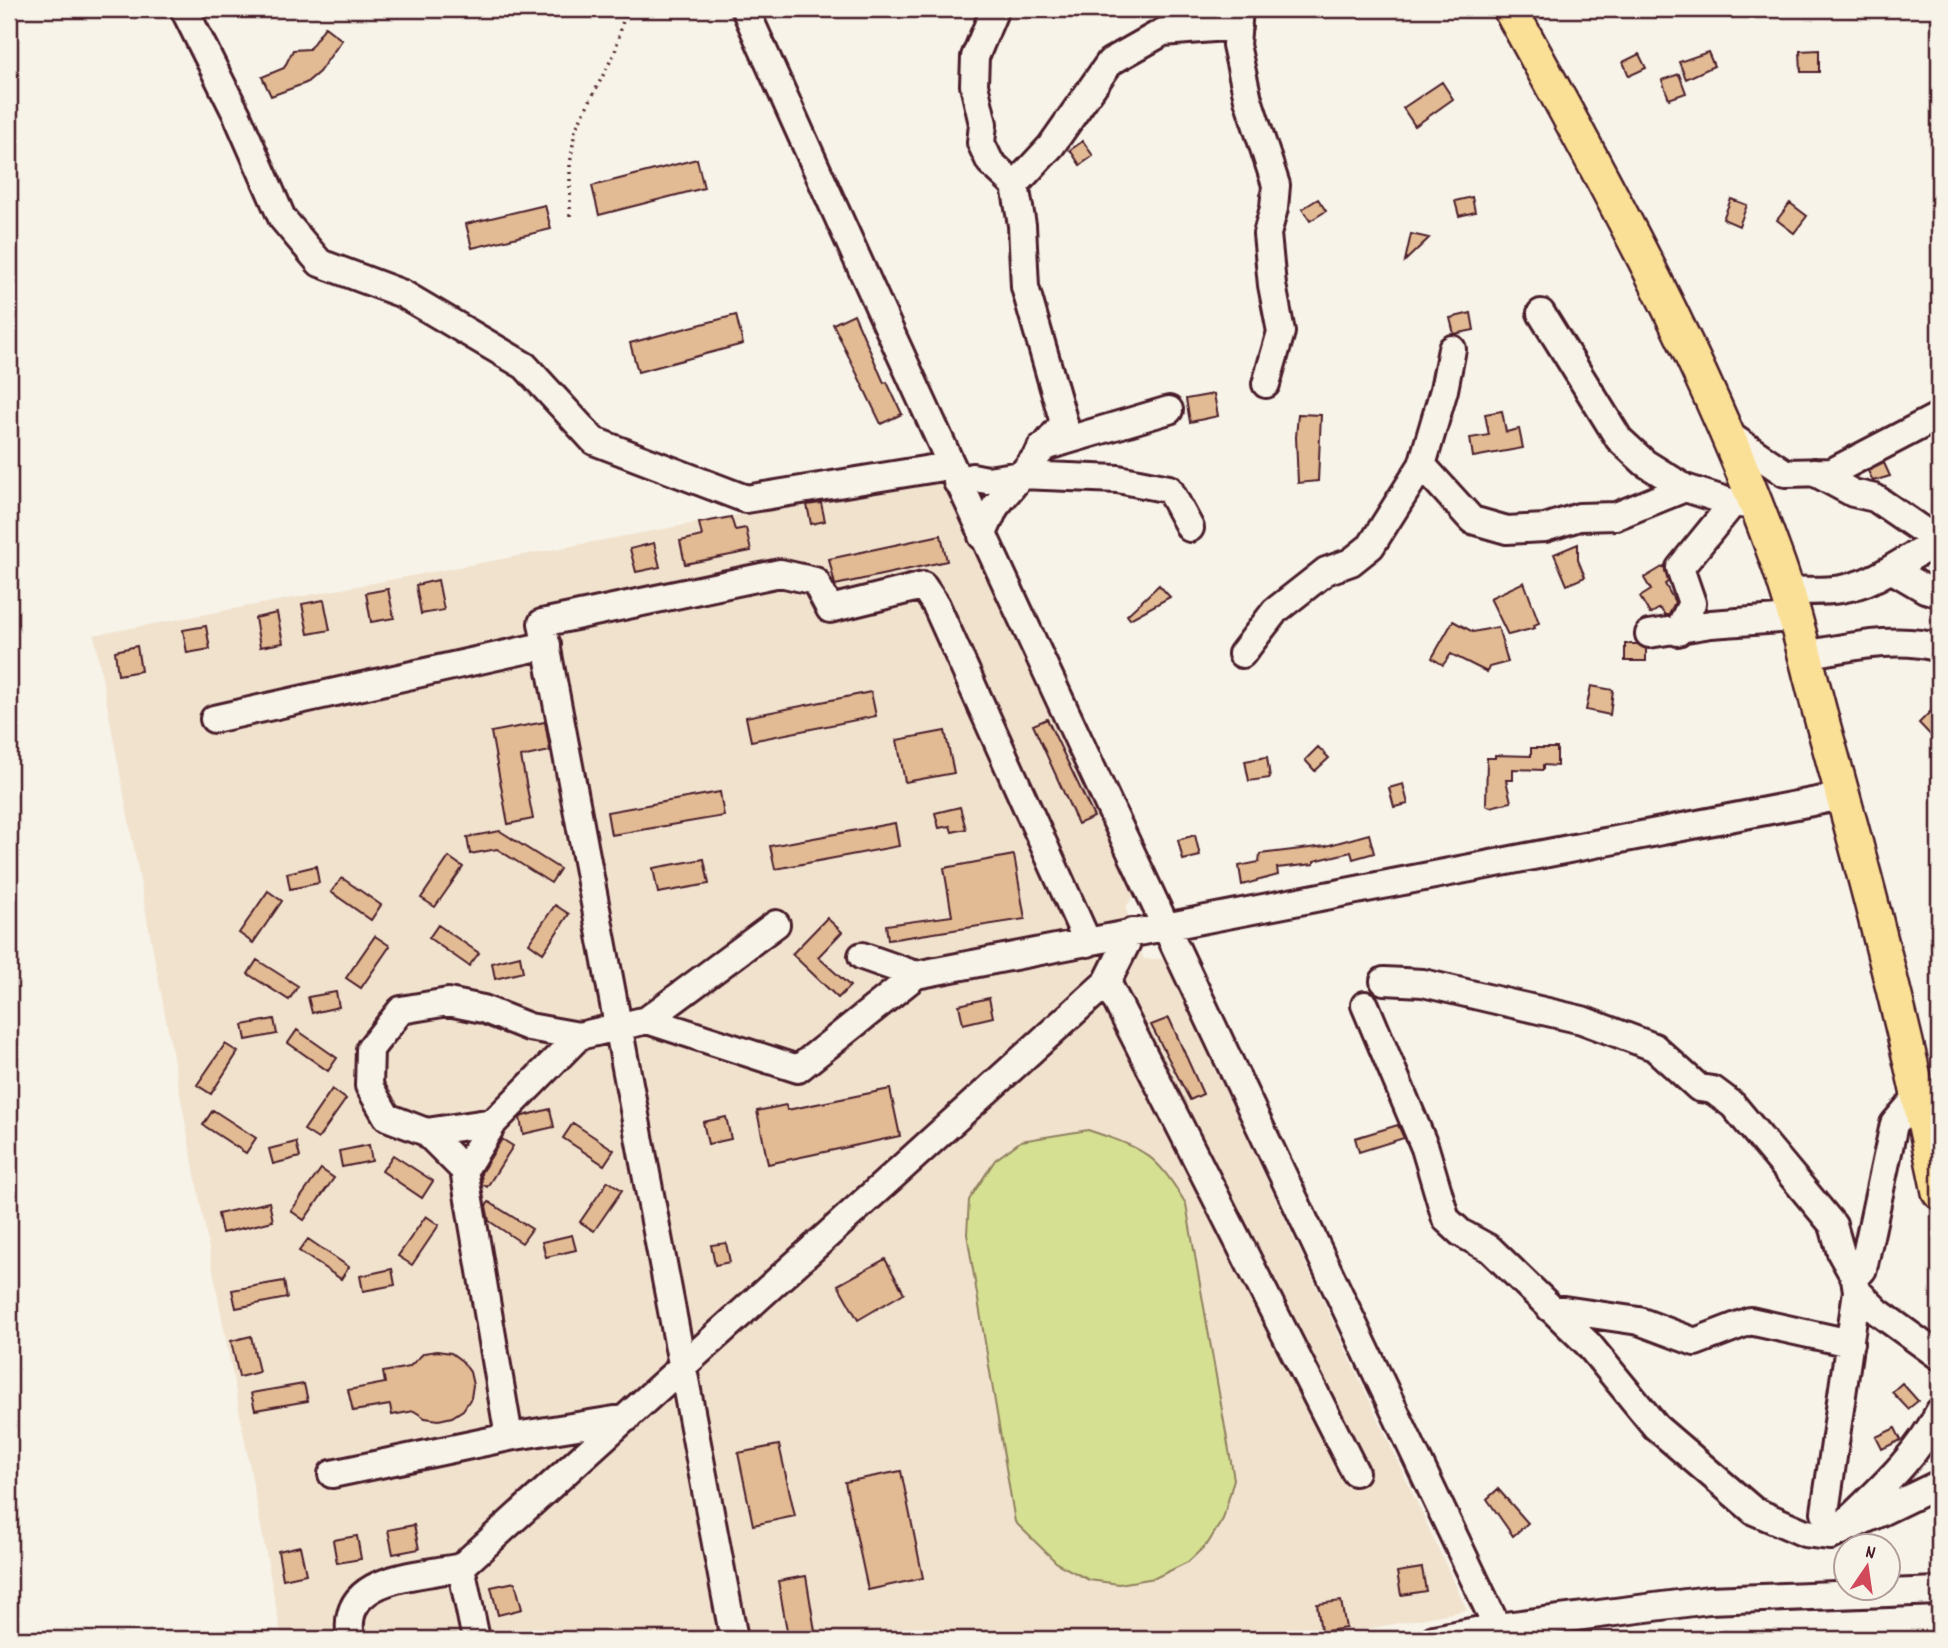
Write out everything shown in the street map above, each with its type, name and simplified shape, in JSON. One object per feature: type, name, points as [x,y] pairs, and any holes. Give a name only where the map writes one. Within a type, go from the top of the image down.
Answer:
[{"type":"main road","points":[[1510,9],[1627,222],[1726,433],[1744,505],[1789,604],[1926,1108],[1939,1192]]},
{"type":"street","points":[[184,9],[237,115],[282,218],[320,263],[403,294],[524,366],[594,441],[746,499],[959,475],[1045,446],[1169,410]]},
{"type":"street","points":[[745,9],[959,475],[982,537],[1164,926],[1502,1633]]},
{"type":"street","points":[[982,537],[995,507],[1064,423],[1025,287],[1015,185],[990,162],[981,144],[984,124],[974,85],[975,57],[996,9]]},
{"type":"street","points":[[1015,185],[1051,146],[1110,62],[1163,32],[1238,17],[1236,45],[1248,99],[1276,185],[1275,208],[1267,234],[1272,285],[1281,332],[1266,384]]},
{"type":"street","points":[[1541,313],[1619,439],[1644,463],[1685,488],[1744,505],[1680,568],[1692,603],[1678,632]]},
{"type":"street","points":[[1242,654],[1275,611],[1326,571],[1351,562],[1371,546],[1422,465],[1444,390],[1452,349]]},
{"type":"street","points":[[1726,433],[1785,473],[1832,472],[1939,415]]},
{"type":"street","points":[[1422,465],[1472,520],[1507,530],[1545,528],[1579,517],[1616,516],[1685,488]]},
{"type":"street","points":[[1648,634],[1678,632],[1866,584],[1938,541],[1875,498],[1853,493],[1814,472]]},
{"type":"street","points":[[959,475],[987,480],[1021,475],[1118,479],[1169,489],[1191,528]]},
{"type":"street","points":[[1891,569],[1925,589],[1939,593]]},
{"type":"street","points":[[734,1639],[542,623],[780,573],[815,581],[830,609],[923,586],[936,605],[1088,943]]},
{"type":"street","points":[[1804,655],[1854,646],[1908,643],[1939,648]]},
{"type":"street","points":[[214,719],[547,645]]},
{"type":"street","points":[[647,1020],[798,1069],[916,975],[1843,796]]},
{"type":"street","points":[[509,1437],[464,1170],[426,1132],[387,1117],[369,1086],[370,1049],[401,1010],[448,1002],[483,1009],[529,1027],[579,1036],[647,1020],[776,924]]},
{"type":"street","points":[[351,1639],[348,1620],[354,1601],[373,1586],[461,1567],[1107,982],[1132,932]]},
{"type":"street","points":[[862,956],[916,975]]},
{"type":"street","points":[[1384,981],[1423,983],[1582,1020],[1654,1047],[1699,1088],[1713,1090],[1733,1105],[1833,1225],[1841,1253],[1856,1284],[1878,1312],[1939,1356]]},
{"type":"street","points":[[1107,982],[1355,1472]]},
{"type":"street","points":[[1366,1005],[1425,1148],[1446,1219],[1461,1233],[1490,1249],[1588,1345],[1656,1426],[1754,1511],[1805,1533],[1831,1536],[1939,1484]]},
{"type":"street","points":[[464,1170],[494,1122],[579,1036]]},
{"type":"street","points":[[1831,1536],[1825,1512],[1856,1284],[1863,1269],[1894,1124],[1926,1108]]},
{"type":"street","points":[[426,1132],[494,1122]]},
{"type":"street","points":[[1550,1308],[1639,1321],[1695,1342],[1750,1321],[1850,1343]]},
{"type":"street","points":[[1831,1536],[1884,1486],[1932,1427],[1939,1412]]},
{"type":"street","points":[[332,1474],[509,1437],[627,1418]]},
{"type":"street","points":[[461,1567],[477,1639]]},
{"type":"street","points":[[1434,1639],[1502,1633],[1709,1600],[1939,1591]]},
{"type":"path","points":[[570,216],[570,164],[575,130],[615,52],[626,9]]},
{"type":"shaded area","points":[[942,477],[1135,894],[1126,907],[1132,932],[1144,959],[1164,959],[1467,1610],[1315,1639],[282,1639],[94,635]]},
{"type":"green space","points":[[1088,1130],[1123,1142],[1146,1155],[1165,1173],[1186,1204],[1234,1479],[1223,1519],[1208,1543],[1188,1562],[1155,1578],[1119,1584],[1089,1580],[1058,1564],[1015,1522],[967,1234],[969,1200],[995,1160],[1021,1141]]},
{"type":"building","points":[[325,27],[342,40],[319,72],[306,83],[271,96],[262,77],[284,68],[293,50],[309,49]]},
{"type":"building","points":[[1819,50],[1819,72],[1801,72],[1800,51]]},
{"type":"building","points":[[1708,52],[1714,66],[1686,79],[1679,62]]},
{"type":"building","points":[[1639,54],[1646,68],[1629,76],[1623,62]]},
{"type":"building","points":[[1679,74],[1686,93],[1669,99],[1662,80]]},
{"type":"building","points":[[1442,82],[1453,99],[1415,126],[1403,108]]},
{"type":"building","points":[[1083,141],[1093,156],[1080,165],[1070,150]]},
{"type":"building","points":[[697,159],[704,188],[599,215],[592,186]]},
{"type":"building","points":[[1472,197],[1475,212],[1459,216],[1455,201]]},
{"type":"building","points":[[1318,199],[1326,211],[1310,221],[1302,209]]},
{"type":"building","points":[[1731,199],[1747,205],[1739,226],[1723,219]]},
{"type":"building","points":[[1790,203],[1807,216],[1794,233],[1777,220]]},
{"type":"building","points":[[545,205],[551,229],[472,248],[466,224]]},
{"type":"building","points":[[1411,234],[1429,238],[1405,261]]},
{"type":"building","points":[[1471,313],[1474,330],[1454,334],[1450,318]]},
{"type":"building","points":[[854,314],[884,383],[887,382],[902,414],[881,424],[833,324]]},
{"type":"building","points":[[736,315],[743,344],[638,372],[630,343]]},
{"type":"building","points":[[1214,394],[1218,416],[1190,422],[1186,399]]},
{"type":"building","points":[[1502,411],[1506,432],[1519,429],[1523,448],[1473,457],[1470,438],[1489,435],[1485,414]]},
{"type":"building","points":[[1298,414],[1321,415],[1318,481],[1298,483]]},
{"type":"building","points":[[1884,463],[1890,476],[1873,481],[1868,471]]},
{"type":"building","points":[[821,503],[825,521],[811,524],[807,505]]},
{"type":"building","points":[[731,517],[735,530],[746,528],[751,551],[685,564],[680,541],[702,536],[699,523]]},
{"type":"building","points":[[941,535],[947,561],[835,585],[829,559]]},
{"type":"building","points":[[654,543],[660,567],[636,572],[630,549]]},
{"type":"building","points":[[1578,544],[1578,560],[1585,577],[1567,585],[1554,554]]},
{"type":"building","points":[[1664,566],[1668,582],[1665,584],[1675,602],[1669,615],[1665,615],[1660,608],[1650,614],[1640,597],[1651,590],[1644,578]]},
{"type":"building","points":[[438,580],[444,610],[421,614],[416,585]]},
{"type":"building","points":[[1524,582],[1539,623],[1534,625],[1535,628],[1508,635],[1490,598]]},
{"type":"building","points":[[1159,585],[1170,597],[1130,619],[1127,615]]},
{"type":"building","points":[[388,589],[394,618],[371,622],[366,593]]},
{"type":"building","points":[[324,600],[330,630],[308,634],[302,604]]},
{"type":"building","points":[[277,613],[283,643],[260,647],[255,618]]},
{"type":"building","points":[[1453,621],[1473,632],[1498,627],[1508,662],[1489,667],[1487,672],[1451,654],[1443,665],[1432,658]]},
{"type":"building","points":[[206,626],[210,649],[187,653],[183,630]]},
{"type":"building","points":[[1625,644],[1637,644],[1646,649],[1646,661],[1625,661]]},
{"type":"building","points":[[137,646],[141,671],[118,675],[115,651]]},
{"type":"building","points":[[1591,686],[1613,690],[1610,715],[1586,710]]},
{"type":"building","points":[[871,692],[876,716],[751,741],[746,717]]},
{"type":"building","points":[[1939,703],[1939,744],[1919,723]]},
{"type":"building","points":[[1047,719],[1094,817],[1078,824],[1033,725]]},
{"type":"building","points":[[545,722],[550,751],[521,757],[533,819],[508,824],[491,732]]},
{"type":"building","points":[[945,731],[954,773],[905,782],[897,740]]},
{"type":"building","points":[[1318,747],[1329,758],[1315,771],[1305,760]]},
{"type":"building","points":[[1531,748],[1557,748],[1557,766],[1543,765],[1543,770],[1513,769],[1513,780],[1506,780],[1511,802],[1490,807],[1486,805],[1487,758],[1495,758],[1495,755],[1531,756]]},
{"type":"building","points":[[1267,757],[1270,778],[1249,781],[1245,761]]},
{"type":"building","points":[[1403,784],[1408,804],[1394,807],[1389,788]]},
{"type":"building","points":[[720,792],[724,816],[611,835],[607,812]]},
{"type":"building","points":[[960,807],[966,829],[952,832],[950,826],[939,828],[935,813]]},
{"type":"building","points":[[895,823],[899,846],[775,869],[770,846]]},
{"type":"building","points":[[500,831],[560,869],[551,883],[497,849],[470,854],[467,837]]},
{"type":"building","points":[[1369,834],[1374,853],[1353,859],[1351,852],[1314,861],[1314,864],[1277,868],[1278,875],[1242,885],[1239,866],[1259,862],[1260,854],[1326,846]]},
{"type":"building","points":[[1195,835],[1200,856],[1183,860],[1178,840]]},
{"type":"building","points":[[1014,855],[1025,919],[888,940],[886,925],[952,916],[944,868]]},
{"type":"building","points":[[449,857],[463,867],[435,907],[421,898]]},
{"type":"building","points":[[704,859],[709,884],[658,893],[653,868]]},
{"type":"building","points":[[316,866],[319,883],[290,889],[287,873]]},
{"type":"building","points":[[342,878],[381,905],[371,920],[331,892]]},
{"type":"building","points":[[268,891],[282,901],[253,943],[239,933]]},
{"type":"building","points":[[555,905],[569,914],[543,953],[529,943]]},
{"type":"building","points":[[827,918],[842,932],[818,957],[850,986],[838,998],[792,954]]},
{"type":"building","points":[[438,925],[479,953],[469,966],[429,938]]},
{"type":"building","points":[[375,936],[390,946],[361,988],[346,978]]},
{"type":"building","points":[[520,956],[523,972],[495,979],[492,963]]},
{"type":"building","points":[[257,960],[298,986],[289,1000],[248,974]]},
{"type":"building","points":[[336,992],[339,1007],[312,1013],[308,997]]},
{"type":"building","points":[[989,998],[993,1017],[963,1024],[959,1005]]},
{"type":"building","points":[[1169,1018],[1203,1094],[1190,1100],[1151,1025]]},
{"type":"building","points":[[274,1019],[277,1034],[246,1040],[243,1025]]},
{"type":"building","points":[[297,1030],[337,1058],[328,1071],[288,1043]]},
{"type":"building","points":[[225,1044],[238,1052],[211,1094],[197,1085]]},
{"type":"building","points":[[332,1089],[346,1099],[318,1139],[304,1130]]},
{"type":"building","points":[[890,1089],[900,1136],[768,1164],[757,1111],[786,1105],[787,1110]]},
{"type":"building","points":[[550,1109],[554,1127],[523,1134],[520,1118]]},
{"type":"building","points":[[213,1110],[256,1138],[246,1153],[203,1125]]},
{"type":"building","points":[[726,1117],[731,1139],[708,1144],[703,1122]]},
{"type":"building","points":[[573,1123],[614,1150],[604,1165],[563,1138]]},
{"type":"building","points":[[1398,1125],[1404,1138],[1359,1152],[1355,1138]]},
{"type":"building","points":[[502,1139],[513,1146],[487,1187],[482,1184],[481,1173]]},
{"type":"building","points":[[296,1142],[300,1157],[273,1164],[269,1149]]},
{"type":"building","points":[[369,1145],[372,1161],[342,1167],[339,1151]]},
{"type":"building","points":[[393,1155],[433,1181],[422,1198],[382,1171]]},
{"type":"building","points":[[321,1169],[334,1178],[304,1220],[291,1211]]},
{"type":"building","points":[[608,1181],[622,1190],[594,1231],[580,1222]]},
{"type":"building","points":[[269,1202],[273,1221],[222,1233],[218,1214]]},
{"type":"building","points":[[489,1202],[532,1229],[522,1243],[489,1221],[486,1206]]},
{"type":"building","points":[[426,1216],[439,1225],[412,1265],[398,1256]]},
{"type":"building","points":[[572,1235],[576,1250],[546,1257],[542,1242]]},
{"type":"building","points":[[308,1239],[349,1267],[341,1279],[299,1251]]},
{"type":"building","points":[[726,1243],[730,1262],[715,1265],[711,1245]]},
{"type":"building","points":[[885,1259],[904,1293],[858,1320],[838,1285]]},
{"type":"building","points":[[392,1269],[395,1285],[363,1291],[360,1276]]},
{"type":"building","points":[[284,1281],[287,1298],[236,1308],[232,1290]]},
{"type":"building","points":[[251,1336],[259,1372],[239,1377],[231,1341]]},
{"type":"building","points":[[424,1353],[451,1353],[462,1361],[470,1372],[473,1385],[471,1398],[463,1410],[452,1417],[439,1420],[425,1418],[414,1411],[392,1415],[390,1405],[353,1411],[348,1390],[385,1383],[383,1372],[409,1367]]},
{"type":"building","points":[[1902,1383],[1918,1401],[1908,1409],[1892,1392]]},
{"type":"building","points":[[304,1384],[308,1401],[255,1410],[251,1393]]},
{"type":"building","points":[[1895,1428],[1901,1440],[1882,1449],[1876,1437]]},
{"type":"building","points":[[779,1445],[795,1516],[753,1525],[738,1453]]},
{"type":"building","points":[[901,1471],[923,1578],[868,1590],[845,1482]]},
{"type":"building","points":[[1498,1489],[1528,1523],[1513,1536],[1487,1499]]},
{"type":"building","points":[[414,1525],[419,1549],[393,1554],[388,1530]]},
{"type":"building","points":[[357,1536],[361,1559],[337,1563],[333,1540]]},
{"type":"building","points":[[300,1546],[306,1574],[283,1579],[278,1551]]},
{"type":"building","points":[[1422,1568],[1426,1591],[1401,1595],[1397,1572]]},
{"type":"building","points":[[806,1576],[815,1631],[788,1636],[778,1581]]},
{"type":"building","points":[[515,1582],[522,1609],[498,1615],[491,1587]]},
{"type":"building","points":[[1341,1601],[1346,1628],[1321,1632],[1317,1604]]}]
